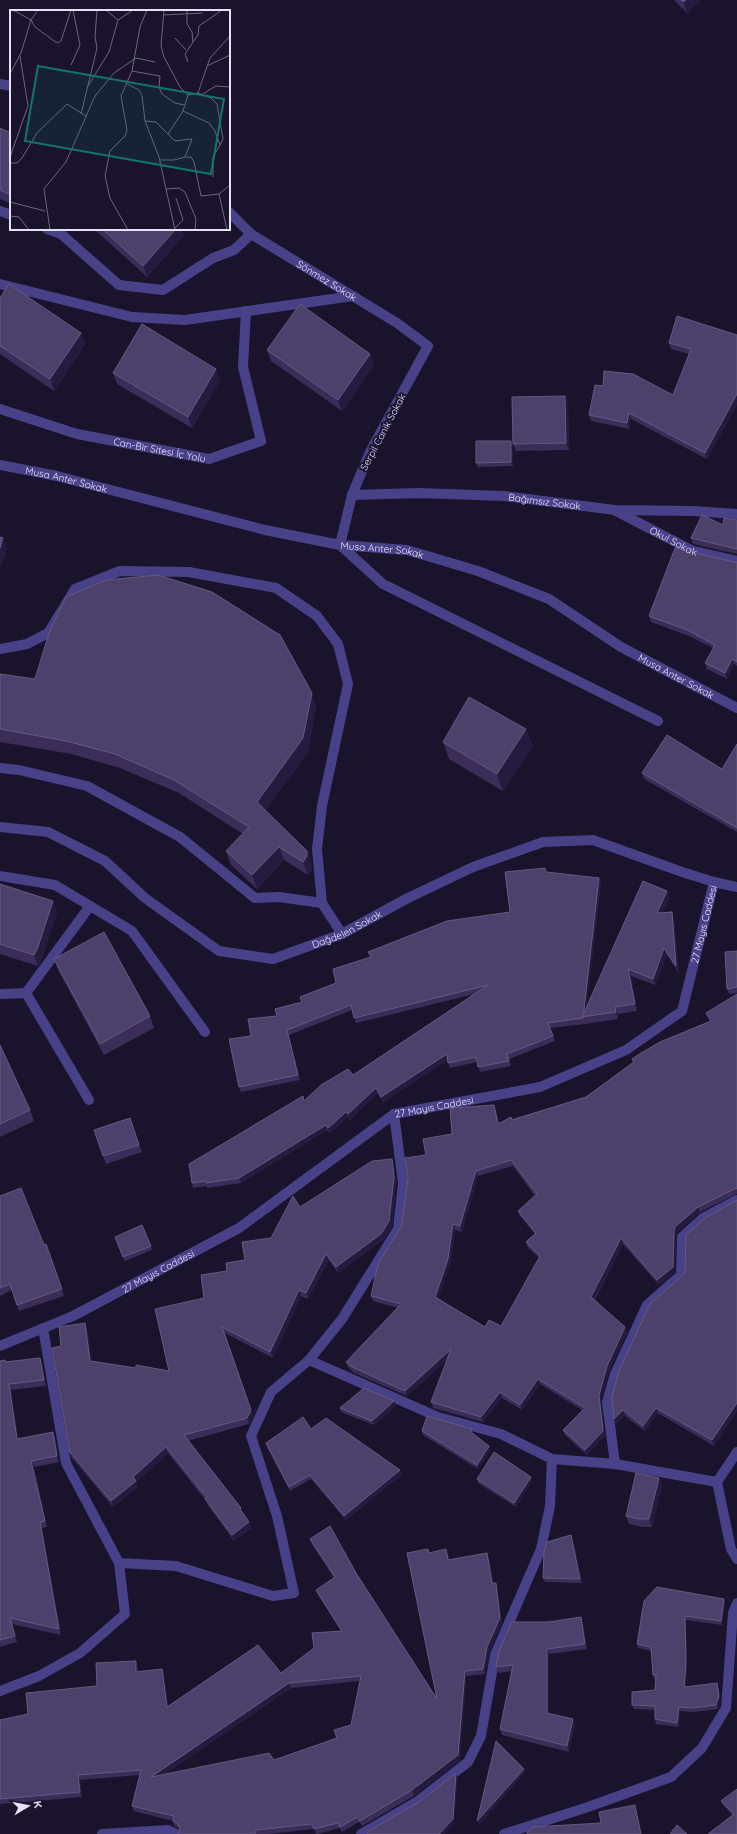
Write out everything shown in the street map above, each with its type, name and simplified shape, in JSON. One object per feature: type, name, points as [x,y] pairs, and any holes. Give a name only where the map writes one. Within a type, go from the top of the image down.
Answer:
[{"type":"street","points":[[0,84],[10,86]]},
{"type":"street","points":[[0,211],[10,215]]},
{"type":"street","name":"Sönmez Sokak","points":[[230,213],[251,234],[396,323],[428,346]]},
{"type":"street","points":[[51,230],[62,234],[119,285],[163,290],[213,258],[234,250],[251,234]]},
{"type":"street","points":[[0,284],[132,317],[185,320],[353,296]]},
{"type":"street","name":"Can-Bir Sitesi İç Yolu","points":[[0,410],[77,434],[209,459],[261,441],[243,367],[246,311]]},
{"type":"street","name":"Serpil Canik Sokak","points":[[340,545],[352,495],[370,452],[428,346]]},
{"type":"street","name":"Musa Anter Sokak","points":[[0,465],[57,476],[265,530],[340,545],[407,550],[478,571],[549,599],[620,647],[737,708]]},
{"type":"street","name":"Bağımsız Sokak","points":[[352,495],[419,494],[504,496],[615,510],[693,511],[737,514]]},
{"type":"street","name":"Okul Sokak","points":[[615,510],[693,551],[737,561]]},
{"type":"street","points":[[340,545],[383,584],[658,721]]},
{"type":"street","points":[[0,649],[28,644],[48,633],[75,589],[120,571],[189,572],[276,588],[317,616],[338,644],[348,684],[322,806],[317,849],[322,902],[342,934]]},
{"type":"street","points":[[0,768],[19,770],[87,786],[180,837],[255,898],[279,897],[322,902]]},
{"type":"street","name":"Dağdelen Sokak","points":[[0,827],[48,832],[105,860],[145,898],[219,951],[274,959],[342,934],[406,899],[473,866],[543,842],[593,840],[714,882]]},
{"type":"street","points":[[0,876],[55,885],[132,931],[205,1032]]},
{"type":"street","name":"27 Mayıs Caddesi","points":[[0,1346],[73,1316],[239,1228],[394,1114],[540,1088],[626,1050],[682,1011],[714,882],[737,887]]},
{"type":"street","points":[[26,993],[90,906]]},
{"type":"street","points":[[0,994],[26,993]]},
{"type":"street","points":[[26,993],[89,1100]]},
{"type":"street","points":[[119,1563],[176,1566],[273,1596],[294,1594],[277,1516],[251,1436],[271,1392],[309,1360],[342,1319],[398,1229],[403,1183],[394,1114]]},
{"type":"street","points":[[616,1464],[607,1402],[618,1367],[647,1304],[681,1275],[682,1237],[703,1218],[737,1200]]},
{"type":"street","points":[[0,1691],[39,1676],[80,1653],[125,1614],[119,1563],[66,1464],[43,1328]]},
{"type":"street","points":[[309,1360],[438,1417],[501,1434],[552,1459],[616,1464],[717,1482]]},
{"type":"street","points":[[737,1452],[717,1482],[731,1549],[737,1559]]},
{"type":"street","points":[[361,1834],[418,1801],[468,1762],[478,1743],[481,1736],[495,1655],[541,1548],[550,1506],[552,1459]]},
{"type":"street","points":[[504,1834],[588,1807],[671,1777],[702,1748],[726,1708],[737,1603]]},
{"type":"street","points":[[102,1834],[168,1830],[176,1834]]},
{"type":"building","points":[[0,128],[10,133],[10,195],[0,190]]},
{"type":"building","points":[[103,230],[175,230],[143,266]]},
{"type":"building","points":[[9,284],[81,333],[50,379],[0,346],[0,298]]},
{"type":"building","points":[[300,304],[370,354],[338,400],[267,350]]},
{"type":"building","points":[[677,316],[737,335],[737,394],[705,453],[629,413],[627,423],[589,415],[595,385],[603,386],[604,371],[633,374],[673,395],[691,349],[669,343]]},
{"type":"building","points":[[142,324],[216,369],[188,417],[113,373]]},
{"type":"building","points":[[565,396],[566,443],[513,444],[512,397]]},
{"type":"building","points":[[476,441],[511,441],[511,462],[476,463]]},
{"type":"building","points":[[702,515],[723,525],[724,518],[737,520],[737,549],[691,538]]},
{"type":"building","points":[[0,537],[3,538],[0,548]]},
{"type":"building","points":[[675,548],[737,562],[737,662],[732,659],[725,673],[705,663],[715,645],[687,630],[649,616]]},
{"type":"building","points":[[158,575],[212,592],[280,635],[312,693],[303,738],[257,802],[307,851],[307,856],[303,862],[279,847],[252,875],[226,851],[249,827],[174,780],[115,754],[66,741],[0,729],[0,674],[35,679],[49,633],[66,597],[106,580]]},
{"type":"building","points":[[469,697],[526,729],[497,774],[443,742]]},
{"type":"building","points":[[667,735],[722,769],[737,744],[737,828],[642,773]]},
{"type":"building","points":[[545,868],[546,872],[599,878],[583,1018],[548,1023],[553,1036],[507,1054],[509,1061],[478,1067],[476,1057],[448,1063],[447,1054],[381,1097],[376,1088],[348,1114],[346,1112],[328,1128],[326,1125],[239,1178],[206,1183],[205,1181],[192,1183],[189,1164],[303,1096],[304,1101],[321,1085],[348,1069],[353,1075],[488,985],[354,1018],[351,1005],[287,1030],[298,1075],[239,1087],[229,1039],[251,1036],[248,1019],[277,1016],[275,1009],[302,1002],[300,997],[336,983],[333,969],[371,957],[368,952],[447,921],[510,912],[505,872]]},
{"type":"building","points":[[643,881],[667,891],[657,913],[672,912],[676,966],[664,948],[653,979],[628,969],[635,1004],[615,1007],[616,1012],[582,1017]]},
{"type":"building","points":[[0,884],[53,901],[34,955],[0,944]]},
{"type":"building","points":[[104,932],[150,1016],[100,1044],[54,959]]},
{"type":"building","points":[[737,951],[737,987],[727,989],[725,952]]},
{"type":"building","points":[[737,994],[737,1189],[736,1188],[698,1207],[675,1227],[673,1267],[657,1280],[621,1238],[591,1297],[625,1327],[607,1366],[599,1395],[603,1431],[585,1450],[563,1430],[585,1408],[538,1379],[520,1405],[500,1392],[481,1417],[431,1402],[451,1349],[405,1391],[352,1367],[346,1362],[401,1304],[371,1296],[378,1264],[402,1225],[408,1178],[405,1158],[426,1155],[423,1139],[452,1134],[450,1108],[494,1105],[498,1124],[511,1117],[512,1120],[586,1097],[634,1062],[632,1059],[641,1053],[660,1042],[711,1021],[706,1013]],"holes":[[[511,1160],[537,1194],[518,1211],[536,1233],[526,1242],[540,1256],[501,1326],[489,1320],[485,1327],[435,1297],[448,1259],[453,1224],[460,1226],[476,1171]]]},
{"type":"building","points":[[0,1045],[30,1110],[0,1124]]},
{"type":"building","points":[[130,1118],[139,1145],[103,1156],[94,1130]]},
{"type":"building","points":[[392,1159],[394,1177],[389,1221],[381,1234],[336,1267],[326,1254],[306,1293],[299,1290],[270,1352],[222,1327],[251,1410],[247,1418],[184,1435],[241,1508],[240,1509],[249,1522],[232,1535],[205,1499],[207,1498],[166,1447],[133,1477],[136,1481],[111,1501],[70,1453],[52,1348],[61,1346],[59,1327],[85,1323],[90,1361],[136,1368],[136,1365],[169,1371],[155,1309],[204,1298],[201,1275],[227,1271],[226,1263],[245,1260],[242,1242],[271,1238],[293,1196],[300,1207],[372,1161]]},
{"type":"building","points":[[21,1188],[44,1245],[46,1244],[62,1289],[17,1305],[10,1284],[0,1288],[0,1196]]},
{"type":"building","points":[[737,1200],[737,1403],[712,1440],[656,1408],[643,1426],[623,1410],[614,1419],[612,1397],[619,1371],[650,1304],[685,1273],[686,1235],[705,1218]]},
{"type":"building","points":[[142,1225],[151,1246],[123,1257],[115,1237]]},
{"type":"building","points":[[40,1358],[44,1380],[9,1384],[17,1439],[53,1432],[57,1456],[31,1461],[45,1521],[40,1522],[59,1629],[10,1618],[15,1636],[0,1640],[0,1361],[5,1360],[5,1362]]},
{"type":"building","points":[[364,1388],[394,1401],[372,1421],[340,1408]]},
{"type":"building","points":[[427,1416],[472,1429],[471,1432],[489,1446],[477,1465],[422,1431]]},
{"type":"building","points":[[303,1417],[311,1429],[326,1418],[400,1470],[344,1516],[310,1475],[289,1487],[266,1443]]},
{"type":"building","points":[[494,1452],[531,1477],[514,1503],[477,1479]]},
{"type":"building","points":[[636,1473],[659,1478],[649,1519],[639,1519],[626,1516]]},
{"type":"building","points":[[330,1526],[356,1573],[437,1699],[407,1553],[428,1549],[429,1553],[446,1549],[448,1560],[487,1553],[492,1583],[496,1583],[500,1618],[487,1647],[483,1669],[465,1671],[458,1755],[412,1790],[360,1821],[357,1817],[340,1827],[338,1823],[314,1829],[312,1824],[256,1830],[255,1834],[177,1834],[180,1831],[179,1825],[173,1821],[174,1816],[132,1806],[141,1770],[78,1775],[80,1792],[0,1799],[0,1720],[28,1714],[26,1693],[97,1686],[96,1663],[136,1661],[136,1672],[162,1669],[167,1707],[258,1645],[281,1673],[314,1648],[312,1633],[342,1631],[316,1590],[335,1577],[310,1539]],"holes":[[[361,1676],[351,1725],[334,1730],[337,1738],[274,1760],[269,1753],[151,1777],[289,1683]]]},
{"type":"building","points":[[571,1535],[580,1579],[543,1578],[544,1551],[547,1542]]},
{"type":"building","points":[[657,1587],[724,1599],[721,1621],[685,1616],[686,1664],[684,1687],[717,1683],[719,1696],[716,1705],[692,1708],[679,1707],[677,1723],[655,1719],[655,1706],[632,1705],[632,1692],[655,1690],[656,1675],[653,1675],[651,1647],[637,1644],[644,1601]]},
{"type":"building","points":[[581,1617],[585,1644],[547,1649],[547,1713],[573,1719],[567,1746],[500,1729],[513,1665],[496,1667],[499,1651],[512,1622],[549,1622]]},
{"type":"building","points":[[496,1741],[524,1769],[477,1821]]},
{"type":"building","points":[[456,1773],[453,1819],[439,1834],[368,1834],[367,1832],[419,1802]]},
{"type":"building","points":[[737,1789],[737,1834],[708,1834],[734,1814],[721,1801]]},
{"type":"building","points":[[635,1805],[641,1834],[526,1834],[533,1827],[601,1823],[599,1812]]},
{"type":"building","points":[[677,1825],[687,1834],[670,1834]]}]
